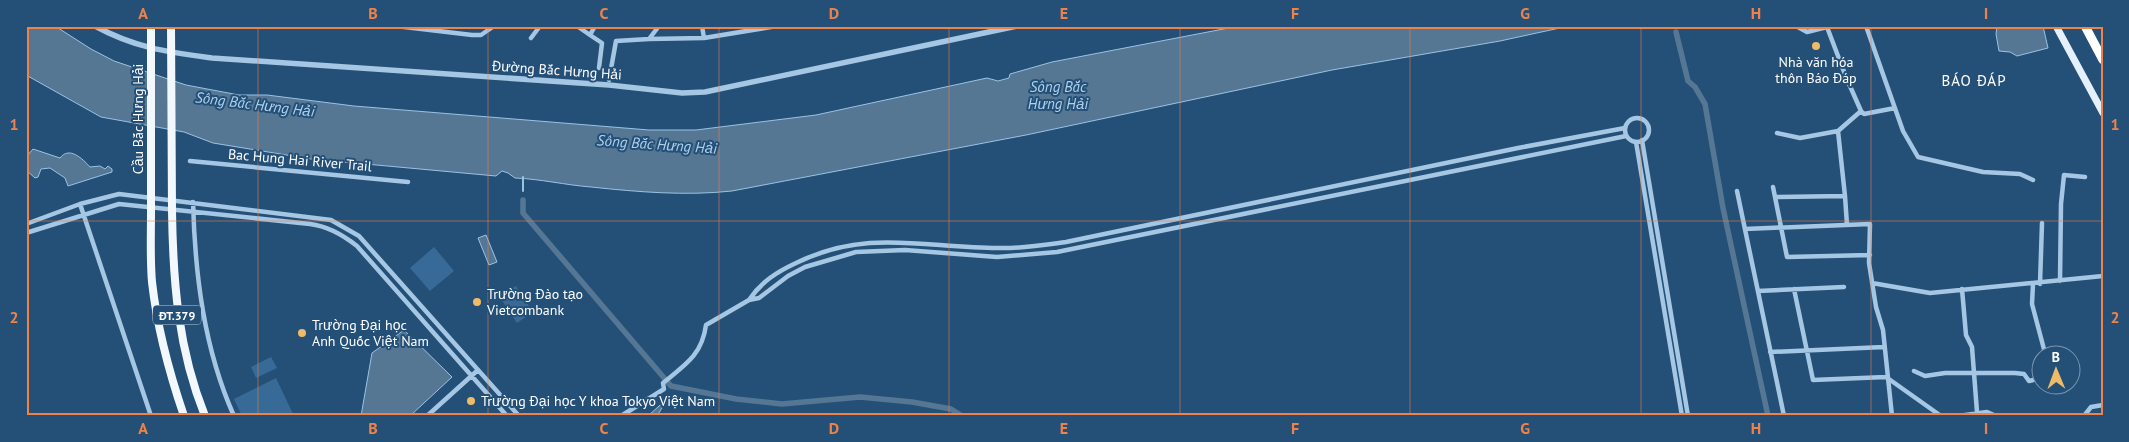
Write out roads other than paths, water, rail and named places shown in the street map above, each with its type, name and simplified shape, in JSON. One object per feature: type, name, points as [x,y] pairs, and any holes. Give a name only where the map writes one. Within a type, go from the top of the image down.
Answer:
[{"type":"highway","name":"Cầu Bắc Hưng Hải","points":[[151,26],[152,279],[156,311],[167,363],[184,416]]},
{"type":"highway","name":"ĐT.379","points":[[171,26],[174,291],[179,330],[205,416]]},
{"type":"highway","points":[[2085,26],[2103,60]]},
{"type":"main road","points":[[2056,26],[2103,113]]},
{"type":"street","name":"Đường Bắc Hưng Hải","points":[[95,26],[121,40],[158,50],[212,58],[609,85],[682,93],[704,92],[1017,26]]},
{"type":"street","points":[[396,26],[481,34],[494,26]]},
{"type":"street","points":[[531,38],[540,26]]},
{"type":"street","points":[[577,26],[602,43],[599,68]]},
{"type":"street","points":[[590,35],[595,26]]},
{"type":"street","points":[[650,39],[659,26]]},
{"type":"street","points":[[702,26],[704,38]]},
{"type":"street","points":[[609,80],[616,41],[704,38],[777,26]]},
{"type":"street","points":[[1796,26],[1807,32],[1829,27],[1846,77],[1864,114],[1895,108]]},
{"type":"street","points":[[1866,26],[1895,108],[1915,155],[1921,159],[1992,174],[2020,174],[2033,180]]},
{"type":"street","points":[[1777,133],[1800,138],[1838,130],[1861,110]]},
{"type":"street","points":[[621,416],[664,389],[663,384],[696,355],[704,338],[706,325],[750,300],[759,298],[786,277],[805,267],[856,252],[905,250],[997,257],[1024,256],[1092,246],[1626,136],[1636,142],[1642,140],[1648,131],[1644,121],[1632,120],[1625,128],[1431,166],[1066,242],[998,248],[876,241],[826,251],[781,270],[758,286],[750,300]]},
{"type":"street","points":[[1625,128],[1626,136]]},
{"type":"street","points":[[1838,130],[1847,225]]},
{"type":"street","points":[[1642,140],[1688,416]]},
{"type":"street","points":[[1636,142],[1682,416]]},
{"type":"street","name":"Bac Hung Hai River Trail","points":[[190,161],[408,182]]},
{"type":"street","points":[[1431,166],[1432,176]]},
{"type":"street","points":[[2060,281],[2061,204],[2064,175],[2085,177]]},
{"type":"street","points":[[1773,187],[1788,257],[1870,254]]},
{"type":"street","points":[[1737,191],[1784,416]]},
{"type":"street","points":[[26,224],[80,204],[119,194],[331,220],[359,236],[519,416]]},
{"type":"street","points":[[1775,197],[1845,196]]},
{"type":"street","points":[[193,202],[203,314],[225,395],[234,416]]},
{"type":"street","points":[[80,204],[151,416]]},
{"type":"street","points":[[26,233],[119,204],[310,224],[340,234],[353,243],[507,416]]},
{"type":"street","points":[[1247,205],[1248,214]]},
{"type":"street","points":[[310,216],[310,224]]},
{"type":"street","points":[[1745,229],[1870,224],[1872,283],[1884,346],[1886,377],[1892,416]]},
{"type":"street","points":[[2040,284],[2042,224]]},
{"type":"street","points":[[1024,247],[1024,256]]},
{"type":"street","points":[[781,270],[786,277]]},
{"type":"street","points":[[1872,283],[1930,293],[2040,284],[2103,276]]},
{"type":"street","points":[[2034,284],[2032,304],[2043,344]]},
{"type":"street","points":[[1758,291],[1844,287]]},
{"type":"street","points":[[1794,289],[1813,380],[1886,377],[1942,416]]},
{"type":"street","points":[[1962,289],[1966,335],[1972,347],[1977,412]]},
{"type":"street","points":[[418,314],[424,309]]},
{"type":"street","points":[[1664,312],[1671,310]]},
{"type":"street","points":[[1770,352],[1884,346]]},
{"type":"street","points":[[427,416],[478,370]]},
{"type":"street","points":[[1914,371],[1925,376],[1974,372],[2021,373],[2029,381],[2032,380]]},
{"type":"street","points":[[2084,416],[2091,407],[2103,404]]},
{"type":"street","points":[[1958,416],[1977,412],[1987,412],[1996,416]]},
{"type":"water","name":"Sông Bắc Hưng Hải","points":[[26,26],[55,26],[114,61],[186,85],[239,95],[267,95],[354,106],[649,130],[696,130],[816,115],[987,78],[998,81],[1009,78],[1010,74],[1052,62],[1239,26],[1569,26],[1500,41],[1332,70],[1026,135],[732,191],[680,193],[609,189],[515,178],[502,171],[496,176],[311,159],[213,143],[184,132],[101,117],[26,75]]},
{"type":"water","points":[[1997,26],[2043,26],[2048,48],[2017,56],[2010,52],[1999,51],[1996,34]]},
{"type":"water","points":[[33,149],[60,158],[67,153],[71,153],[79,157],[90,167],[100,166],[105,169],[108,166],[112,169],[112,172],[68,186],[65,178],[50,168],[41,169],[38,177],[35,178],[26,170],[26,157]]},
{"type":"water","points":[[486,235],[497,262],[489,265],[478,238]]},
{"type":"water","points":[[404,330],[452,377],[410,416],[361,416],[372,353]]},
{"type":"water","points":[[668,398],[657,416],[646,416],[649,415]]},
{"type":"waterway","points":[[1676,32],[1688,81],[1695,87],[1705,104],[1723,208],[1768,416]]},
{"type":"waterway","points":[[523,177],[523,191]]},
{"type":"waterway","points":[[523,200],[523,213],[671,386],[736,399],[782,404],[860,397],[912,402],[951,409],[962,416]]},
{"type":"place","name":"Nhà văn hóa thôn Báo Đáp","points":[[1816,46]]},
{"type":"place","name":"Trường Đào tạo Vietcombank","points":[[477,302]]},
{"type":"place","name":"Trường Đại học Anh Quốc Việt Nam","points":[[302,333]]},
{"type":"place","name":"Trường Đại học Y khoa Tokyo Việt Nam","points":[[471,401]]},
{"type":"district","name":"BÁO ĐÁP","points":[[1974,80]]}]
